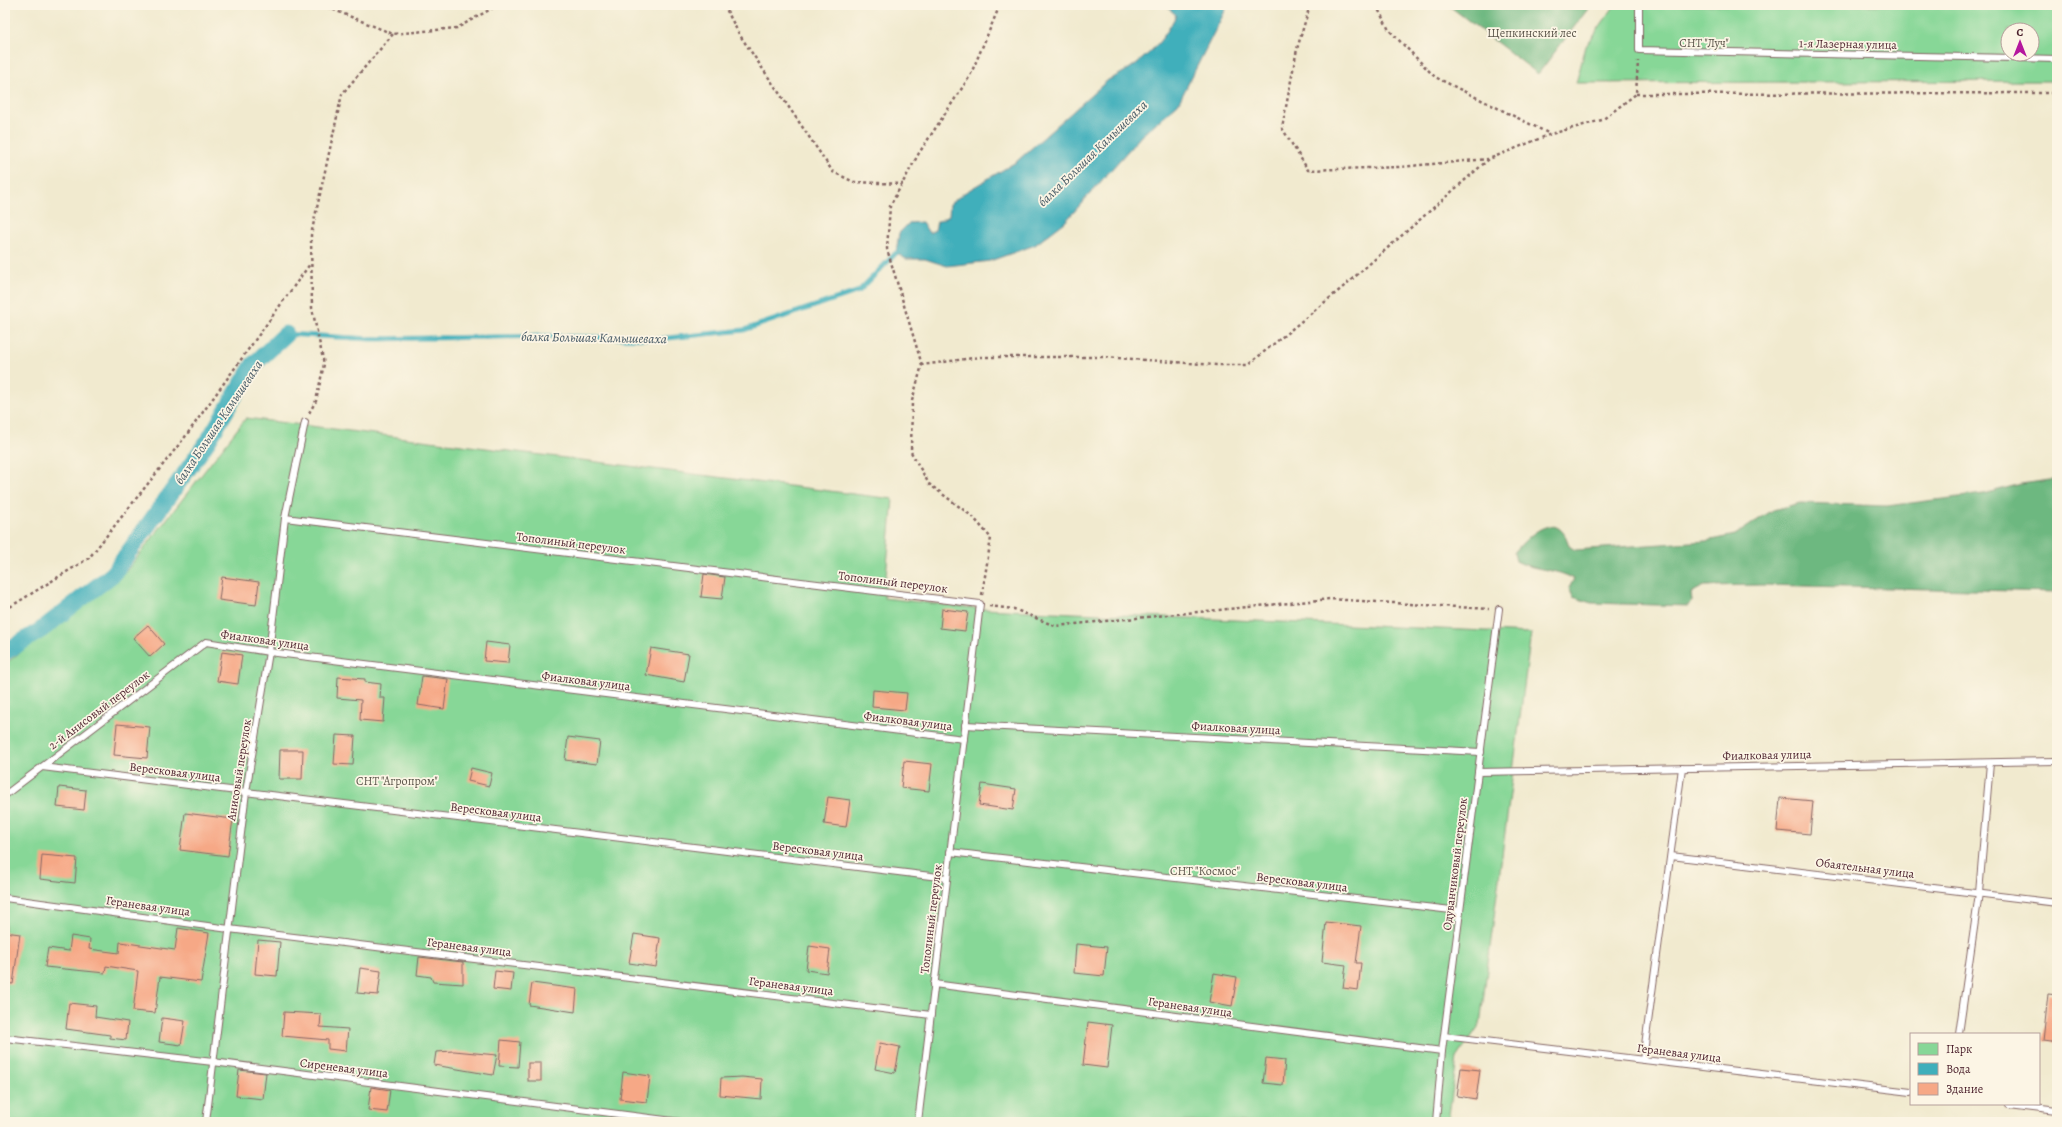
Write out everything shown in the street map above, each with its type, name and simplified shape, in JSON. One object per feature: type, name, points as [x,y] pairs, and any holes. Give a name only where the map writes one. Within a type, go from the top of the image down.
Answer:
[{"type":"lane","points":[[1639,5],[1639,50]]},
{"type":"lane","name":"1-я Лазерная улица","points":[[1639,50],[2057,59]]},
{"type":"lane","name":"Анисовый переулок","points":[[206,1122],[246,792],[269,652],[285,518],[305,422]]},
{"type":"lane","name":"Тополиный переулок","points":[[285,518],[980,604],[918,1122]]},
{"type":"lane","name":"Одуванчиковый переулок","points":[[1436,1122],[1442,1051],[1499,609]]},
{"type":"lane","name":"Фиалковая улица","points":[[206,642],[269,652],[964,739]]},
{"type":"lane","name":"2-й Анисовый переулок","points":[[5,795],[206,642]]},
{"type":"lane","name":"Фиалковая улица","points":[[966,725],[1481,752]]},
{"type":"lane","name":"Фиалковая улица","points":[[1478,772],[2057,761]]},
{"type":"lane","points":[[1959,1033],[1979,893],[1990,762]]},
{"type":"lane","name":"Вересковая улица","points":[[42,767],[947,878]]},
{"type":"lane","points":[[1643,1060],[1682,768]]},
{"type":"lane","name":"Вересковая улица","points":[[950,852],[1460,911]]},
{"type":"lane","name":"Обаятельная улица","points":[[1671,856],[2057,903]]},
{"type":"lane","name":"Гераневая улица","points":[[5,898],[229,928],[931,1014]]},
{"type":"lane","name":"Гераневая улица","points":[[934,984],[1442,1051]]},
{"type":"lane","name":"Гераневая улица","points":[[1444,1036],[1910,1092]]},
{"type":"lane","name":"Сиреневая улица","points":[[5,1038],[213,1062],[681,1122]]},
{"type":"lane","points":[[2016,1105],[2057,1110]]},
{"type":"path","points":[[322,5],[393,34],[457,28],[498,5]]},
{"type":"path","points":[[724,5],[739,34],[833,172],[854,182],[903,184]]},
{"type":"path","points":[[1000,5],[970,76],[919,154],[890,206],[887,249],[922,365],[912,401],[911,452],[929,484],[974,517],[991,538],[980,604],[1014,609],[1055,626],[1330,599],[1499,609]]},
{"type":"path","points":[[1310,5],[1297,50],[1282,128],[1308,170],[1399,167],[1489,159],[1551,134],[1602,120],[1636,94],[2057,93]]},
{"type":"path","points":[[1376,5],[1389,30],[1435,77],[1551,134]]},
{"type":"path","points":[[305,422],[316,401],[324,364],[312,308],[310,264],[311,235],[342,94],[393,34]]},
{"type":"path","points":[[1636,94],[1639,50]]},
{"type":"path","points":[[922,365],[980,357],[1104,357],[1216,365],[1248,364],[1342,288],[1489,159]]},
{"type":"path","points":[[5,610],[89,558],[185,437],[310,264]]},
{"type":"green space","name":"Щепкинский лес","points":[[1448,5],[1591,5],[1538,74]]},
{"type":"green space","name":"СНТ \"Луч\"","points":[[1615,5],[2057,5],[2057,81],[1576,83],[1586,46]]},
{"type":"green space","name":"СНТ \"Агропром\"","points":[[246,418],[893,499],[884,598],[983,609],[1531,633],[1480,1024],[1457,1058],[1448,1122],[5,1122],[5,664],[127,570]]},
{"type":"green space","points":[[2057,479],[2057,592],[1762,585],[1704,586],[1691,593],[1692,601],[1689,606],[1591,603],[1573,597],[1569,588],[1574,579],[1567,575],[1516,561],[1514,553],[1535,532],[1551,526],[1558,528],[1564,534],[1569,546],[1575,550],[1706,541],[1735,535],[1773,510],[1800,503],[1887,506],[1983,494],[2021,484]]},
{"type":"water","points":[[1165,5],[1228,5],[1178,104],[1141,136],[1065,222],[1035,245],[990,261],[947,266],[925,259],[906,259],[896,253],[899,233],[909,223],[922,222],[929,233],[935,230],[937,222],[949,216],[950,204],[964,193],[1016,162],[1108,80],[1119,75],[1148,54],[1164,36],[1176,15]]},
{"type":"building","points":[[704,574],[725,577],[722,599],[701,597]]},
{"type":"building","points":[[222,577],[259,582],[256,605],[219,600]]},
{"type":"building","points":[[942,609],[968,612],[965,631],[940,628]]},
{"type":"building","points":[[148,625],[164,644],[150,657],[133,638]]},
{"type":"building","points":[[486,642],[510,645],[508,663],[484,661]]},
{"type":"building","points":[[651,648],[689,654],[684,682],[646,675]]},
{"type":"building","points":[[222,652],[242,655],[238,684],[217,681]]},
{"type":"building","points":[[422,676],[448,679],[444,709],[418,705]]},
{"type":"building","points":[[338,677],[365,679],[365,682],[381,684],[380,698],[385,698],[383,722],[360,720],[361,700],[337,698]]},
{"type":"building","points":[[873,690],[907,693],[905,710],[872,707]]},
{"type":"building","points":[[117,724],[150,727],[147,758],[114,755]]},
{"type":"building","points":[[336,735],[355,736],[353,765],[334,764]]},
{"type":"building","points":[[568,737],[600,741],[597,764],[565,760]]},
{"type":"building","points":[[280,750],[303,750],[302,779],[279,779]]},
{"type":"building","points":[[904,761],[932,764],[929,791],[901,788]]},
{"type":"building","points":[[471,768],[492,773],[489,786],[468,781]]},
{"type":"building","points":[[982,784],[1016,789],[1013,810],[979,805]]},
{"type":"building","points":[[59,787],[86,790],[84,810],[57,807]]},
{"type":"building","points":[[828,797],[850,800],[846,827],[824,824]]},
{"type":"building","points":[[1780,798],[1813,801],[1810,834],[1777,831]]},
{"type":"building","points":[[185,813],[233,819],[228,856],[180,850]]},
{"type":"building","points":[[42,855],[77,858],[75,883],[40,879]]},
{"type":"building","points":[[1326,922],[1361,926],[1356,963],[1361,963],[1358,990],[1343,988],[1346,965],[1322,962]]},
{"type":"building","points":[[178,928],[209,933],[201,982],[160,977],[155,1013],[133,1011],[138,971],[106,966],[105,973],[45,967],[48,948],[69,951],[71,936],[90,939],[89,949],[119,953],[120,942],[175,950]]},
{"type":"building","points":[[5,932],[20,934],[13,984],[5,983]]},
{"type":"building","points":[[634,934],[660,938],[656,967],[629,963]]},
{"type":"building","points":[[258,940],[280,942],[277,976],[255,974]]},
{"type":"building","points":[[1076,944],[1107,947],[1104,976],[1074,973]]},
{"type":"building","points":[[809,946],[830,949],[827,973],[806,970]]},
{"type":"building","points":[[419,957],[463,962],[463,984],[433,982],[431,977],[417,975]]},
{"type":"building","points":[[360,968],[381,971],[378,995],[357,993]]},
{"type":"building","points":[[495,971],[513,973],[511,991],[493,989]]},
{"type":"building","points":[[1214,973],[1237,977],[1232,1006],[1209,1002]]},
{"type":"building","points":[[532,983],[577,989],[575,1012],[529,1005]]},
{"type":"building","points":[[2048,994],[2057,995],[2057,1043],[2043,1041]]},
{"type":"building","points":[[69,1003],[96,1006],[95,1017],[128,1022],[126,1040],[110,1038],[110,1035],[66,1029]]},
{"type":"building","points":[[284,1012],[321,1014],[320,1027],[348,1029],[346,1051],[328,1049],[328,1040],[282,1036]]},
{"type":"building","points":[[162,1018],[185,1021],[181,1045],[159,1042]]},
{"type":"building","points":[[1088,1022],[1112,1025],[1107,1068],[1083,1065]]},
{"type":"building","points":[[501,1040],[520,1042],[518,1067],[499,1066]]},
{"type":"building","points":[[880,1043],[900,1047],[895,1073],[875,1069]]},
{"type":"building","points":[[454,1051],[497,1055],[493,1075],[434,1065],[436,1052]]},
{"type":"building","points":[[1266,1058],[1285,1060],[1283,1085],[1263,1083]]},
{"type":"building","points":[[528,1063],[541,1063],[541,1081],[528,1081]]},
{"type":"building","points":[[1461,1068],[1480,1070],[1476,1099],[1457,1096]]},
{"type":"building","points":[[239,1070],[266,1073],[263,1099],[236,1096]]},
{"type":"building","points":[[623,1072],[650,1076],[647,1102],[620,1099]]},
{"type":"building","points":[[742,1077],[762,1079],[761,1099],[720,1095],[721,1078]]},
{"type":"building","points":[[371,1087],[390,1090],[387,1112],[368,1110]]},
{"type":"waterway","name":"балка Большая Камышеваха","points":[[286,334],[371,339],[551,336],[658,339],[744,330],[859,291],[896,253],[902,251]]},
{"type":"waterway","name":"балка Большая Камышеваха","points":[[5,652],[41,630],[113,574],[208,441],[253,365],[286,334]]},
{"type":"park label","name":"СНТ \"Космос\"","points":[[1205,871]]}]
